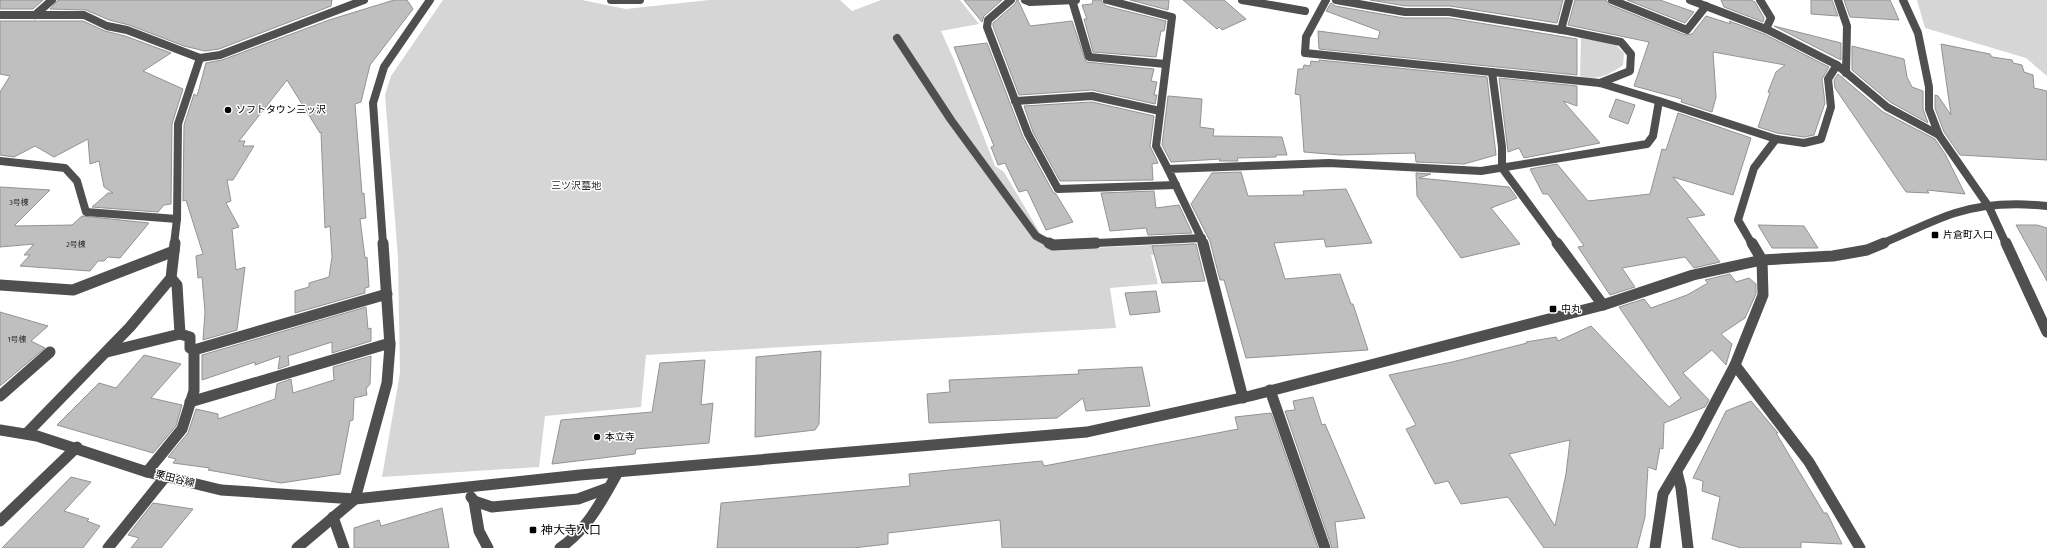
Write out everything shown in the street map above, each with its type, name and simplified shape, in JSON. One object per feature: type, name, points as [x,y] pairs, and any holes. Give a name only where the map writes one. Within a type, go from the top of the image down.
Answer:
[{"type":"street","points":[[36,15],[52,0]]},
{"type":"street","points":[[0,15],[84,15],[107,26],[127,30],[200,58],[220,55],[364,0]]},
{"type":"street","points":[[297,548],[355,499],[387,383],[390,343],[373,103],[384,67],[430,0]]},
{"type":"street","points":[[611,0],[640,0]]},
{"type":"street","points":[[1012,0],[988,20],[987,28],[1028,134],[1058,189],[1176,185]]},
{"type":"street","points":[[1025,0],[1030,2],[1076,0]]},
{"type":"street","points":[[1072,0],[1090,57],[1166,64]]},
{"type":"street","points":[[1107,0],[1172,17],[1156,146],[1202,238],[1243,398]]},
{"type":"street","points":[[1242,0],[1313,13]]},
{"type":"street","points":[[1326,0],[1313,13],[1306,37],[1305,53],[1600,83],[1776,139],[1804,143],[1821,139],[1831,107],[1828,79],[1837,65]]},
{"type":"street","points":[[1336,0],[1379,4],[1405,12],[1448,12],[1561,30],[1621,42],[1631,54],[1630,71],[1600,83]]},
{"type":"street","points":[[1561,30],[1569,0]]},
{"type":"street","points":[[1612,0],[1686,30],[1710,5]]},
{"type":"street","points":[[1690,0],[1710,5],[1766,29],[1837,65],[1887,107],[1939,135]]},
{"type":"street","points":[[1760,0],[1770,18],[1766,29]]},
{"type":"street","points":[[1838,0],[1847,26],[1846,72]]},
{"type":"street","points":[[1903,0],[1918,33],[1928,87],[1929,110],[1939,135],[1989,207],[2047,332]]},
{"type":"street","points":[[898,38],[951,120],[1036,236],[1053,245],[1202,238]]},
{"type":"street","points":[[27,433],[107,352],[171,278],[176,219],[178,124],[200,58]]},
{"type":"street","points":[[1492,72],[1502,147],[1502,168],[1603,305]]},
{"type":"street","points":[[1015,101],[1092,96],[1160,111]]},
{"type":"street","points":[[1168,169],[1329,163],[1481,171],[1646,144],[1653,136],[1659,101]]},
{"type":"street","points":[[1655,548],[1663,494],[1735,365],[1763,295],[1762,260],[1738,220],[1754,168],[1776,139]]},
{"type":"street","points":[[0,161],[65,168],[77,180],[86,212],[176,219]]},
{"type":"street","name":"栗田谷線","points":[[0,430],[27,433],[77,447],[147,472],[221,490],[355,499],[618,472],[1087,432],[1243,398],[1603,305],[1693,275],[1762,260],[1833,256],[1867,250],[1956,213],[1989,207],[2028,204],[2047,206]]},
{"type":"street","points":[[0,285],[73,290],[174,251]]},
{"type":"street","points":[[171,278],[176,285],[180,334]]},
{"type":"street","points":[[194,350],[387,294]]},
{"type":"street","points":[[107,352],[180,334],[190,337],[190,348],[194,350],[194,391],[182,429],[147,472]]},
{"type":"street","points":[[190,402],[390,343]]},
{"type":"street","points":[[0,396],[50,352]]},
{"type":"street","points":[[1735,365],[1809,462],[1860,548]]},
{"type":"street","points":[[1270,390],[1325,548]]},
{"type":"street","points":[[0,521],[77,447]]},
{"type":"street","points":[[560,548],[572,541],[590,521],[618,472]]},
{"type":"street","points":[[1676,472],[1681,488],[1688,548]]},
{"type":"street","points":[[108,548],[166,476]]},
{"type":"street","points":[[464,487],[474,501],[479,531],[488,548]]},
{"type":"street","points":[[474,501],[492,507],[500,507],[578,499],[608,488]]},
{"type":"street","points":[[333,517],[344,548]]},
{"type":"green space","name":"三ツ沢墓地","points":[[443,0],[582,0],[626,9],[709,0],[840,0],[852,11],[881,0],[960,0],[979,24],[941,31],[954,60],[995,166],[1004,172],[1050,250],[1194,243],[1196,252],[1151,255],[1158,284],[1110,288],[1116,328],[646,355],[641,407],[545,416],[539,467],[382,477],[400,373],[398,257],[385,95],[391,76]]},
{"type":"green space","points":[[1917,0],[2047,0],[2047,76],[2026,58],[1925,28]]},
{"type":"green space","points":[[1581,38],[1615,44],[1624,53],[1623,65],[1613,72],[1603,76],[1592,78],[1580,76]]},
{"type":"building","points":[[0,0],[43,0],[33,9],[0,9]]},
{"type":"building","points":[[58,0],[332,0],[331,6],[219,49],[205,51],[184,46],[129,25],[109,20],[86,10],[50,9]]},
{"type":"building","points":[[394,0],[407,0],[413,9],[370,65],[361,102],[355,104],[362,194],[364,193],[366,218],[360,219],[365,258],[367,257],[369,287],[365,288],[365,293],[295,313],[295,291],[309,287],[309,283],[329,277],[332,257],[330,226],[325,228],[321,132],[320,133],[287,80],[239,141],[245,141],[243,146],[254,146],[233,180],[227,180],[231,201],[226,203],[239,227],[232,229],[236,270],[245,267],[237,330],[203,340],[205,312],[202,277],[198,278],[196,256],[203,254],[186,200],[183,201],[184,125],[194,94],[197,96],[206,63],[222,60],[329,20]]},
{"type":"building","points":[[964,0],[1002,0],[984,16],[982,22]]},
{"type":"building","points":[[1017,0],[1030,26],[1072,21],[1086,62],[1154,69],[1151,81],[1157,82],[1154,95],[1157,95],[1155,104],[1092,90],[1019,95],[993,26],[993,23],[1015,4]]},
{"type":"building","points":[[1093,0],[1101,0],[1106,6],[1166,21],[1164,31],[1161,31],[1156,57],[1093,52],[1084,19],[1087,19],[1082,5],[1092,4]]},
{"type":"building","points":[[1130,0],[1169,0],[1168,10]]},
{"type":"building","points":[[1183,0],[1224,0],[1246,19],[1222,30],[1219,27],[1217,29]]},
{"type":"building","points":[[1370,0],[1563,0],[1557,23],[1450,6],[1406,6]]},
{"type":"building","points":[[1575,0],[1606,0],[1610,5],[1685,35],[1692,34],[1706,16],[1731,24],[1729,21],[1764,34],[1829,67],[1822,79],[1825,103],[1814,135],[1804,137],[1777,133],[1758,127],[1770,93],[1768,92],[1776,72],[1785,65],[1713,52],[1716,97],[1712,112],[1681,102],[1682,99],[1634,86],[1649,42],[1568,25]]},
{"type":"building","points":[[1627,0],[1660,0],[1694,12],[1685,23]]},
{"type":"building","points":[[1721,0],[1751,0],[1755,2],[1764,18],[1763,22],[1724,7]]},
{"type":"building","points":[[1811,0],[1832,0],[1838,16],[1811,14]]},
{"type":"building","points":[[1844,0],[1890,0],[1899,20],[1850,17]]},
{"type":"building","points":[[1331,3],[1335,6],[1404,18],[1449,18],[1577,39],[1577,75],[1319,49],[1318,31],[1378,39],[1380,31],[1326,11]]},
{"type":"building","points":[[0,21],[83,21],[105,31],[125,36],[171,53],[143,71],[183,89],[172,124],[171,204],[164,205],[158,212],[92,207],[108,193],[113,193],[104,187],[99,161],[90,164],[88,139],[54,157],[35,146],[14,157],[0,155],[0,92],[10,76],[0,74]]},
{"type":"building","points":[[1774,26],[1841,43],[1841,60]]},
{"type":"building","points":[[987,43],[1023,137],[1053,192],[1056,194],[1073,222],[1046,230],[1027,190],[1019,192],[1005,163],[998,165],[991,147],[994,146],[954,47]]},
{"type":"building","points":[[1941,44],[1990,54],[1992,57],[2012,60],[2013,63],[2022,65],[2024,72],[2033,75],[2034,88],[2047,91],[2047,160],[1960,155],[1944,132],[1935,108],[1935,95],[1938,96],[1951,115]]},
{"type":"building","points":[[1852,46],[1904,59],[1907,77],[1912,87],[1923,91],[1923,109],[1928,123],[1890,102],[1852,70]]},
{"type":"building","points":[[1319,60],[1487,77],[1496,155],[1464,164],[1416,162],[1415,153],[1340,155],[1304,152],[1300,95],[1295,94],[1298,69],[1303,69],[1304,65],[1310,66],[1311,61],[1319,62]]},
{"type":"building","points":[[1838,74],[1883,112],[1935,139],[1945,154],[1965,194],[1927,190],[1929,193],[1906,192],[1835,88],[1834,80]]},
{"type":"building","points":[[1499,78],[1577,86],[1577,106],[1563,101],[1600,143],[1524,158],[1519,148],[1508,152]]},
{"type":"building","points":[[1168,96],[1202,99],[1200,127],[1214,129],[1213,136],[1282,137],[1287,155],[1276,155],[1276,157],[1237,158],[1238,161],[1219,161],[1221,159],[1171,162],[1162,145]]},
{"type":"building","points":[[1616,99],[1635,105],[1628,124],[1609,117]]},
{"type":"building","points":[[1092,102],[1154,116],[1150,146],[1158,163],[1152,164],[1153,180],[1060,181],[1033,132],[1024,106]]},
{"type":"building","points":[[1678,113],[1751,138],[1733,195],[1673,177],[1705,215],[1687,218],[1720,262],[1694,268],[1685,257],[1622,268],[1635,287],[1610,295],[1578,247],[1584,246],[1548,194],[1543,194],[1530,169],[1557,164],[1588,201],[1650,194],[1662,149],[1666,150]]},
{"type":"building","points":[[1241,172],[1248,196],[1304,195],[1303,191],[1346,189],[1372,243],[1326,247],[1324,239],[1274,243],[1285,279],[1340,274],[1351,304],[1353,304],[1368,350],[1246,358],[1224,280],[1220,280],[1210,241],[1191,204],[1212,173]]},
{"type":"building","points":[[1416,173],[1431,174],[1419,178],[1509,187],[1517,198],[1491,208],[1520,244],[1461,258],[1417,196]]},
{"type":"building","points":[[0,187],[50,190],[14,226],[72,225],[82,216],[149,223],[120,258],[108,257],[104,261],[98,261],[90,271],[20,266],[30,255],[24,255],[34,244],[0,247]]},
{"type":"building","points":[[1154,191],[1156,208],[1179,205],[1192,233],[1148,235],[1146,228],[1110,231],[1101,193]]},
{"type":"building","points":[[1758,225],[1804,226],[1818,248],[1772,248]]},
{"type":"building","points":[[2016,225],[2037,225],[2047,228],[2047,281]]},
{"type":"building","points":[[1196,244],[1205,281],[1162,283],[1152,246]]},
{"type":"building","points":[[1730,274],[1736,282],[1749,278],[1756,284],[1756,294],[1745,318],[1721,334],[1732,344],[1726,365],[1712,350],[1683,373],[1709,400],[1705,407],[1664,423],[1663,449],[1660,448],[1656,470],[1648,467],[1645,517],[1637,548],[1544,548],[1508,497],[1461,504],[1448,481],[1435,484],[1406,429],[1416,425],[1389,375],[1452,362],[1527,343],[1526,342],[1556,337],[1558,341],[1591,326],[1669,407],[1681,398],[1619,307],[1644,299],[1651,308],[1687,295],[1708,283],[1705,280]],"holes":[[[1570,440],[1566,474],[1555,526],[1509,454]]]},
{"type":"building","points":[[1156,291],[1160,312],[1130,315],[1125,293]]},
{"type":"building","points":[[366,307],[368,329],[371,328],[371,341],[332,353],[332,342],[288,356],[289,365],[278,369],[280,356],[255,365],[255,362],[202,380],[202,355]]},
{"type":"building","points":[[0,312],[48,326],[31,341],[45,348],[0,386]]},
{"type":"building","points":[[821,351],[819,424],[815,430],[755,437],[756,357]]},
{"type":"building","points":[[144,355],[181,364],[151,398],[182,405],[176,426],[153,453],[57,425],[99,383],[116,388]]},
{"type":"building","points":[[371,356],[370,384],[366,389],[367,395],[354,398],[353,420],[350,421],[340,474],[281,483],[208,470],[210,468],[173,463],[176,459],[168,457],[188,433],[196,409],[218,414],[218,419],[275,399],[277,384],[291,379],[293,393],[334,380],[333,367]]},
{"type":"building","points":[[705,360],[701,405],[713,403],[709,443],[636,449],[635,454],[552,464],[561,420],[652,412],[660,363]]},
{"type":"building","points":[[1142,367],[1150,406],[1086,411],[1083,398],[1057,418],[929,423],[927,394],[950,392],[949,380],[1079,374],[1078,370]]},
{"type":"building","points":[[1313,397],[1322,425],[1325,424],[1365,518],[1335,522],[1338,548],[1332,548],[1285,411],[1295,410],[1293,401]]},
{"type":"building","points":[[1751,401],[1778,433],[1776,433],[1824,513],[1827,513],[1842,544],[1801,542],[1801,548],[1741,548],[1712,539],[1720,497],[1702,491],[1703,481],[1693,478],[1726,411]]},
{"type":"building","points":[[1271,413],[1318,548],[1002,548],[1000,520],[888,533],[888,544],[853,548],[717,548],[721,503],[910,486],[909,474],[1042,461],[1044,466],[1238,429],[1235,417]]},
{"type":"building","points":[[71,477],[91,482],[64,511],[89,519],[87,521],[100,526],[83,548],[2,548]]},
{"type":"building","points":[[153,503],[193,509],[161,548],[131,548],[139,538],[128,535]]},
{"type":"building","points":[[442,508],[449,548],[354,548],[354,528],[379,520],[381,526]]},
{"type":"place","name":"ソフトタウン三ッ沢","points":[[228,110]]},
{"type":"place","name":"片倉町入口","points":[[1935,235]]},
{"type":"place","name":"中丸","points":[[1553,309]]},
{"type":"place","name":"本立寺","points":[[597,437]]},
{"type":"place","name":"神大寺入口","points":[[533,530]]}]
